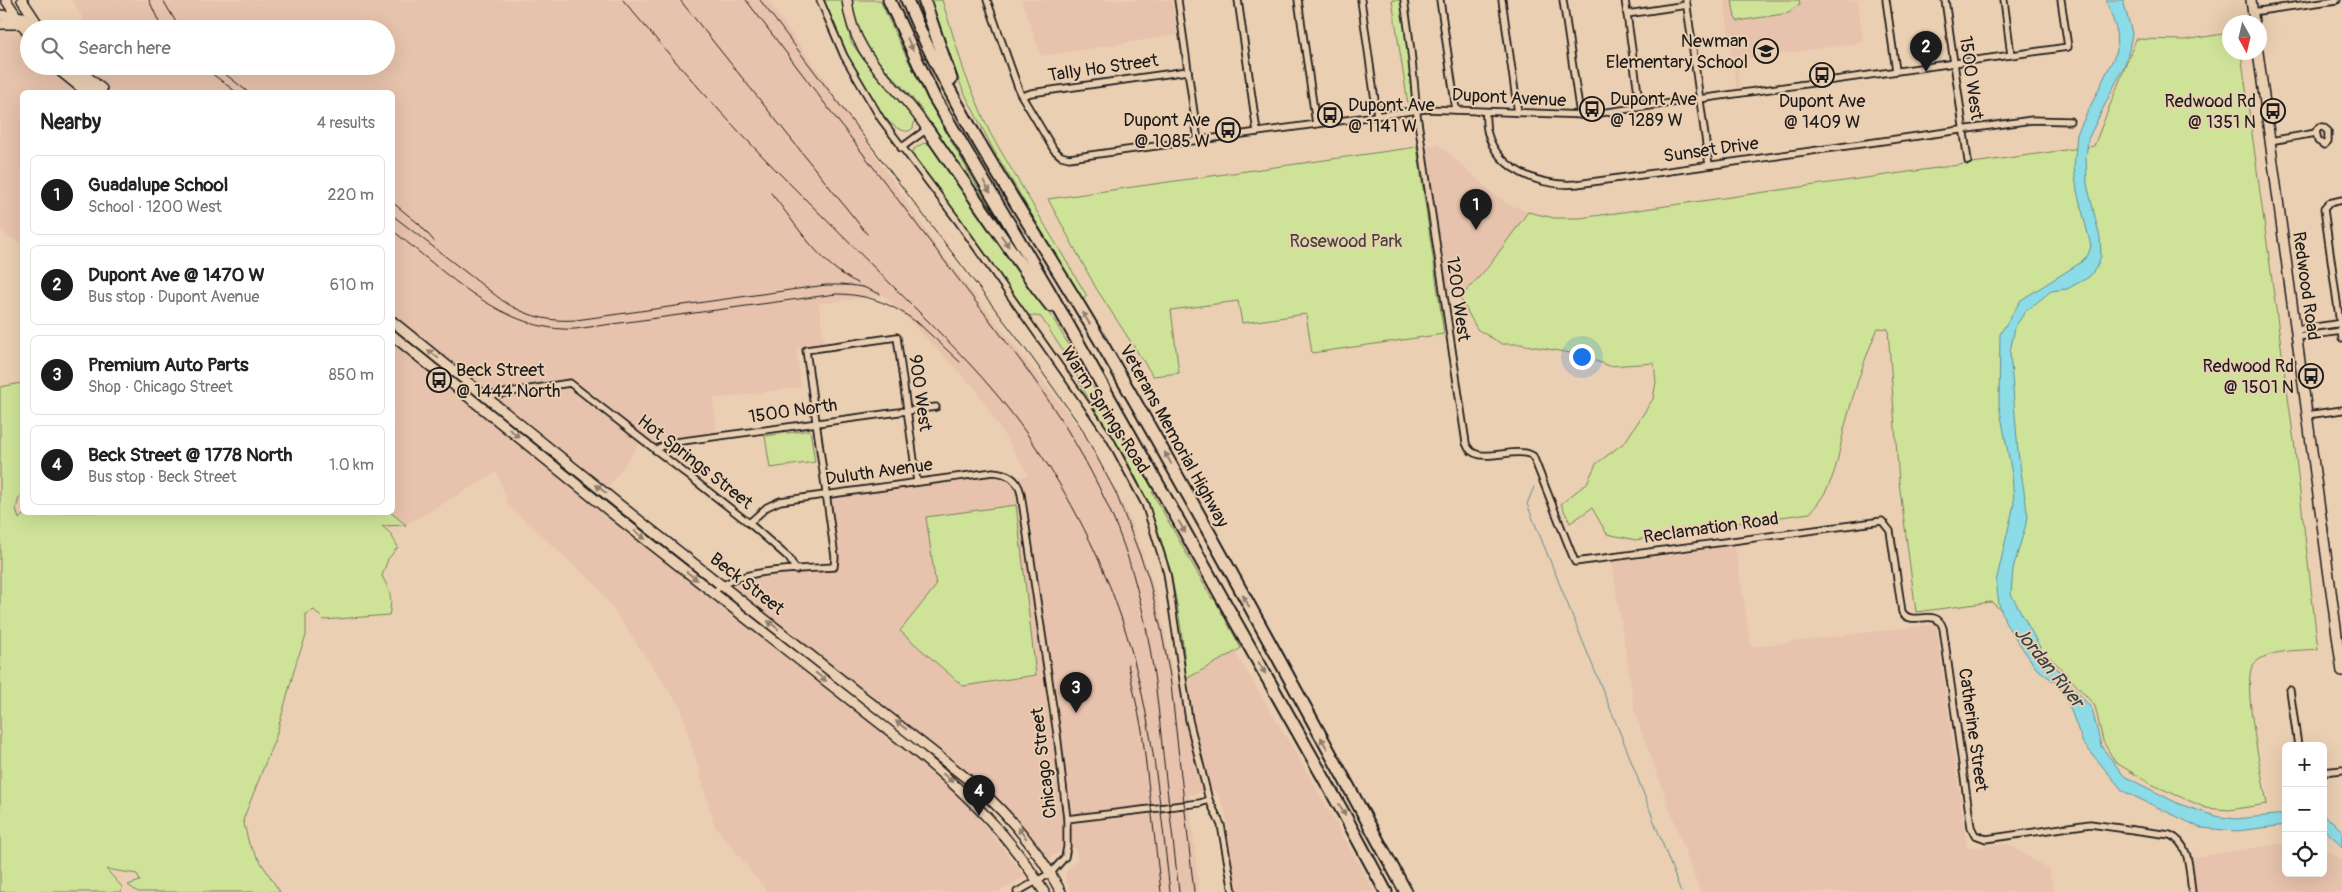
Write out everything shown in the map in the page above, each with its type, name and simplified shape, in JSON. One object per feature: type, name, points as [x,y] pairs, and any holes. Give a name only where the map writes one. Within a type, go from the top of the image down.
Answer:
[{"type":"highway","name":"Veterans Memorial Highway","points":[[890,0],[934,97],[1070,329],[1340,806],[1386,892]]},
{"type":"highway","name":"Veterans Memorial Highway","points":[[907,0],[922,37],[957,100],[1168,458],[1406,892]]},
{"type":"highway","points":[[924,0],[943,52],[957,100]]},
{"type":"highway","points":[[927,129],[1037,288],[1070,329]]},
{"type":"highway","points":[[1347,786],[1367,810],[1414,892]]},
{"type":"main road","points":[[6,0],[19,20]]},
{"type":"main road","points":[[22,0],[35,20]]},
{"type":"main road","points":[[846,0],[853,30],[862,50],[876,69],[912,106],[927,129]]},
{"type":"main road","points":[[2251,0],[2253,15]]},
{"type":"main road","points":[[0,16],[19,20]]},
{"type":"main road","points":[[0,24],[19,20]]},
{"type":"main road","name":"Redwood Road","points":[[2259,60],[2340,645],[2342,672]]},
{"type":"main road","points":[[65,75],[84,90]]},
{"type":"main road","points":[[75,75],[88,86],[99,90]]},
{"type":"main road","points":[[85,75],[102,90]]},
{"type":"main road","name":"Beck Street","points":[[395,323],[721,585],[975,785],[1016,826],[1051,872],[1061,892]]},
{"type":"main road","name":"Beck Street","points":[[395,337],[958,787],[998,826],[1044,892]]},
{"type":"street","name":"Warm Springs Road","points":[[820,0],[857,79],[901,148],[957,220],[1077,391],[1110,440],[1141,495],[1152,520],[1167,573],[1189,720],[1209,800],[1221,825],[1234,892]]},
{"type":"street","points":[[987,0],[1022,96]]},
{"type":"street","points":[[1178,0],[1198,141]]},
{"type":"street","points":[[1238,0],[1257,132]]},
{"type":"street","points":[[1298,0],[1316,124]]},
{"type":"street","points":[[1361,0],[1377,115]]},
{"type":"street","name":"1200 West","points":[[1404,0],[1414,68],[1416,110],[1452,358],[1466,443],[1472,452]]},
{"type":"street","points":[[1440,0],[1456,110]]},
{"type":"street","points":[[1502,0],[1518,113]]},
{"type":"street","points":[[1563,0],[1580,115]]},
{"type":"street","points":[[1625,0],[1640,107]]},
{"type":"street","points":[[1886,0],[1896,71]]},
{"type":"street","name":"1500 West","points":[[1945,0],[1968,161]]},
{"type":"street","points":[[2004,0],[2011,55]]},
{"type":"street","name":"Dupont Avenue","points":[[1022,96],[1054,150],[1066,158],[1416,110],[1580,115],[2068,47],[2061,0]]},
{"type":"street","points":[[2252,12],[2337,0]]},
{"type":"street","points":[[1627,14],[1686,2],[1709,165]]},
{"type":"street","name":"Tally Ho Street","points":[[1022,96],[1029,93],[1188,71]]},
{"type":"street","name":"Sunset Drive","points":[[1486,112],[1487,132],[1499,155],[1516,170],[1545,183],[1577,184],[2039,119],[2070,121]]},
{"type":"street","points":[[901,148],[927,129]]},
{"type":"street","points":[[2270,141],[2316,133]]},
{"type":"street","points":[[2342,200],[2329,202],[2324,209],[2342,338]]},
{"type":"street","points":[[2296,333],[2341,323]]},
{"type":"street","points":[[2296,333],[2342,331]]},
{"type":"street","name":"900 West","points":[[817,422],[806,350],[896,337],[917,482]]},
{"type":"street","name":"Hot Springs Street","points":[[485,396],[570,383],[749,523],[789,558],[796,570]]},
{"type":"street","name":"1500 North","points":[[655,450],[668,443],[936,407]]},
{"type":"street","points":[[2307,415],[2342,410]]},
{"type":"street","points":[[714,593],[721,585],[738,578],[834,567],[835,557],[817,422]]},
{"type":"street","name":"Reclamation Road","points":[[1472,452],[1480,456],[1528,452],[1533,456],[1574,562],[1882,521],[1890,531],[1902,612],[1910,618],[1935,618],[1940,620],[1943,628]]},
{"type":"street","name":"Duluth Avenue","points":[[749,523],[773,504],[826,495],[992,472],[1009,475],[1017,482]]},
{"type":"street","name":"Chicago Street","points":[[1017,482],[1021,494],[1057,734],[1067,819],[1064,857],[1051,872],[1017,892]]},
{"type":"street","name":"Catherine Street","points":[[1943,628],[1971,827],[1975,835],[1986,839],[2082,825],[2100,825],[2170,835],[2182,843],[2186,854],[2192,892]]},
{"type":"street","points":[[2290,690],[2297,742]]},
{"type":"street","points":[[2327,772],[2342,770]]},
{"type":"street","points":[[1067,819],[1200,803],[1209,800]]},
{"type":"shaded area","points":[[72,0],[767,0],[823,77],[934,243],[1088,439],[1133,525],[1159,603],[1174,681],[1186,679],[1235,652],[1313,782],[1374,892],[1236,892],[1226,814],[1216,790],[1189,795],[1199,892],[1072,892],[1065,879],[1065,873],[1077,859],[1076,848],[1061,850],[1048,860],[1007,810],[958,765],[728,582],[839,568],[829,496],[991,474],[1010,480],[1029,475],[975,388],[884,295],[819,304],[824,344],[796,348],[801,387],[713,399],[717,431],[640,443],[607,489],[395,317],[395,90],[111,90],[95,75],[395,75],[395,20],[84,20]],"holes":[[[926,517],[963,686],[900,630],[936,586]]]},
{"type":"shaded area","points":[[1022,0],[1172,0],[1177,35],[1041,56]]},
{"type":"shaded area","name":"Newman Elementary School","points":[[1724,0],[1858,0],[1863,42],[1736,60],[1740,89],[1737,89]]},
{"type":"shaded area","points":[[0,28],[13,29],[20,33],[20,75],[56,75],[74,90],[20,90],[20,243],[0,231]]},
{"type":"shaded area","points":[[1438,144],[1494,194],[1510,205],[1528,212],[1489,266],[1465,292],[1446,294],[1426,146]]},
{"type":"shaded area","points":[[395,344],[621,529],[929,770],[964,800],[1025,876],[999,892],[768,892],[715,826],[681,708],[598,587],[508,505],[497,472],[406,525],[393,515],[395,515]]},
{"type":"shaded area","points":[[1735,546],[1751,647],[1936,624],[1967,848],[2008,844],[2049,870],[2054,892],[1700,892],[1635,713],[1612,562]]},
{"type":"shaded area","points":[[2282,844],[2282,877],[2327,877],[2327,851],[2342,860],[2342,892],[2195,892],[2190,858]]},
{"type":"green space","points":[[823,0],[842,0],[851,42],[871,70],[915,118],[913,128],[909,131],[897,128],[884,116],[871,98],[858,77]]},
{"type":"green space","points":[[851,0],[880,0],[893,30],[938,118],[1005,231],[920,108],[868,48],[855,19]]},
{"type":"green space","points":[[929,0],[942,0],[965,74],[990,133],[1087,296],[1082,299],[993,149],[962,88]]},
{"type":"green space","points":[[1392,0],[1401,0],[1412,72],[1410,82],[1413,104],[1408,104]]},
{"type":"green space","points":[[1732,0],[1799,0],[1800,5],[1793,8],[1789,13],[1738,21],[1735,18]]},
{"type":"green space","points":[[2222,34],[2222,60],[2242,60],[2294,441],[2318,649],[2274,653],[2253,665],[2250,675],[2251,710],[2267,804],[2229,810],[2206,808],[2151,784],[2115,762],[2103,741],[2095,706],[2059,666],[2039,648],[2023,626],[1991,602],[1916,612],[1899,482],[1888,329],[1878,328],[1873,339],[1847,418],[1832,479],[1810,513],[1687,530],[1636,540],[1607,534],[1592,508],[1570,523],[1561,504],[1587,483],[1596,464],[1625,442],[1653,399],[1656,382],[1654,363],[1610,366],[1576,354],[1520,344],[1502,344],[1477,329],[1460,298],[1489,266],[1528,212],[1554,218],[1580,218],[2094,146],[2136,39],[2185,40]]},
{"type":"green space","points":[[924,143],[936,150],[946,167],[1047,308],[1154,491],[1152,492],[1241,648],[1186,679],[1180,619],[1167,560],[1148,504],[1135,476],[1085,392],[1072,365],[1041,317],[1028,315],[919,166],[913,153],[914,149]]},
{"type":"green space","name":"Rosewood Park","points":[[1417,147],[1444,334],[1312,353],[1306,314],[1242,323],[1238,301],[1171,310],[1179,373],[1153,376],[1096,288],[1048,199]]},
{"type":"green space","points":[[20,383],[20,497],[16,509],[19,519],[23,515],[394,515],[406,525],[382,526],[390,533],[398,547],[388,559],[382,576],[390,595],[389,615],[324,620],[314,610],[306,614],[306,636],[297,660],[276,736],[243,820],[249,844],[280,892],[138,892],[128,885],[140,881],[137,874],[106,869],[122,887],[121,892],[0,892],[0,387]]},
{"type":"green space","points":[[810,430],[815,462],[770,468],[765,436]]},
{"type":"green space","points":[[1016,505],[1036,675],[963,686],[900,631],[936,586],[926,517]]},
{"type":"water","name":"Jordan River","points":[[2106,0],[2123,0],[2132,33],[2125,64],[2088,139],[2086,158],[2087,184],[2100,238],[2101,256],[2096,268],[2089,277],[2067,289],[2051,291],[2025,312],[2015,327],[2010,352],[2018,452],[2028,517],[2013,569],[2011,594],[2042,651],[2092,709],[2101,746],[2124,776],[2179,804],[2215,816],[2235,819],[2282,814],[2282,825],[2237,831],[2201,828],[2123,791],[2083,743],[2066,697],[2056,683],[2036,668],[2006,624],[1999,604],[1996,582],[2014,504],[2012,474],[1999,405],[2000,334],[2021,300],[2080,263],[2088,255],[2091,246],[2077,191],[2074,168],[2077,134],[2117,51],[2116,28]]},
{"type":"water","points":[[2327,818],[2342,831],[2342,848],[2327,832]]},
{"type":"waterway","points":[[1534,487],[1527,504],[1627,750],[1681,892]]},
{"type":"railway","points":[[149,0],[158,20]]},
{"type":"railway","points":[[163,0],[175,20]]},
{"type":"railway","points":[[623,0],[681,68],[742,134],[944,337],[981,377],[1016,419],[1059,483],[1084,529],[1106,576],[1127,635],[1137,671],[1152,744],[1170,892]]},
{"type":"railway","points":[[680,0],[867,234]]},
{"type":"railway","points":[[746,0],[1023,364],[1059,417],[1091,471],[1105,500],[1128,558],[1150,647],[1179,892]]},
{"type":"railway","points":[[760,0],[1033,359],[1081,427],[1116,493],[1148,576],[1161,629],[1170,676],[1194,892]]},
{"type":"railway","points":[[214,75],[233,90]]},
{"type":"railway","points":[[226,75],[245,90]]},
{"type":"railway","points":[[771,193],[810,244],[844,276],[858,283]]},
{"type":"railway","points":[[395,204],[419,224],[434,241]]},
{"type":"railway","points":[[395,217],[503,301],[520,311],[547,319],[576,320],[826,285],[848,285]]},
{"type":"railway","points":[[395,232],[477,296],[500,310],[524,321],[549,328],[575,329],[836,294],[860,296],[882,302],[902,312],[921,326]]},
{"type":"railway","points":[[841,284],[863,287],[880,294]]},
{"type":"railway","points":[[916,321],[960,362]]},
{"type":"railway","points":[[1128,664],[1142,730],[1161,892]]},
{"type":"place","name":"Newman Elementary School","points":[[1766,51]]},
{"type":"place","name":"Dupont Ave @ 1470 W","points":[[1926,72]]},
{"type":"place","name":"Dupont Ave @ 1409 W","points":[[1822,75]]},
{"type":"place","name":"Dupont Ave @ 1289 W","points":[[1592,109]]},
{"type":"place","name":"Redwood Rd @ 1351 N","points":[[2273,111]]},
{"type":"place","name":"Dupont Ave @ 1141 W","points":[[1330,115]]},
{"type":"place","name":"Dupont Ave @ 1085 W","points":[[1228,130]]},
{"type":"place","name":"Guadalupe School","points":[[1476,230]]},
{"type":"place","name":"Redwood Rd @ 1501 N","points":[[2311,376]]},
{"type":"place","name":"Beck Street @ 1444 North","points":[[439,380]]},
{"type":"place","name":"Premium Auto Parts","points":[[1076,713]]},
{"type":"place","name":"Beck Street @ 1778 North","points":[[979,816]]}]
